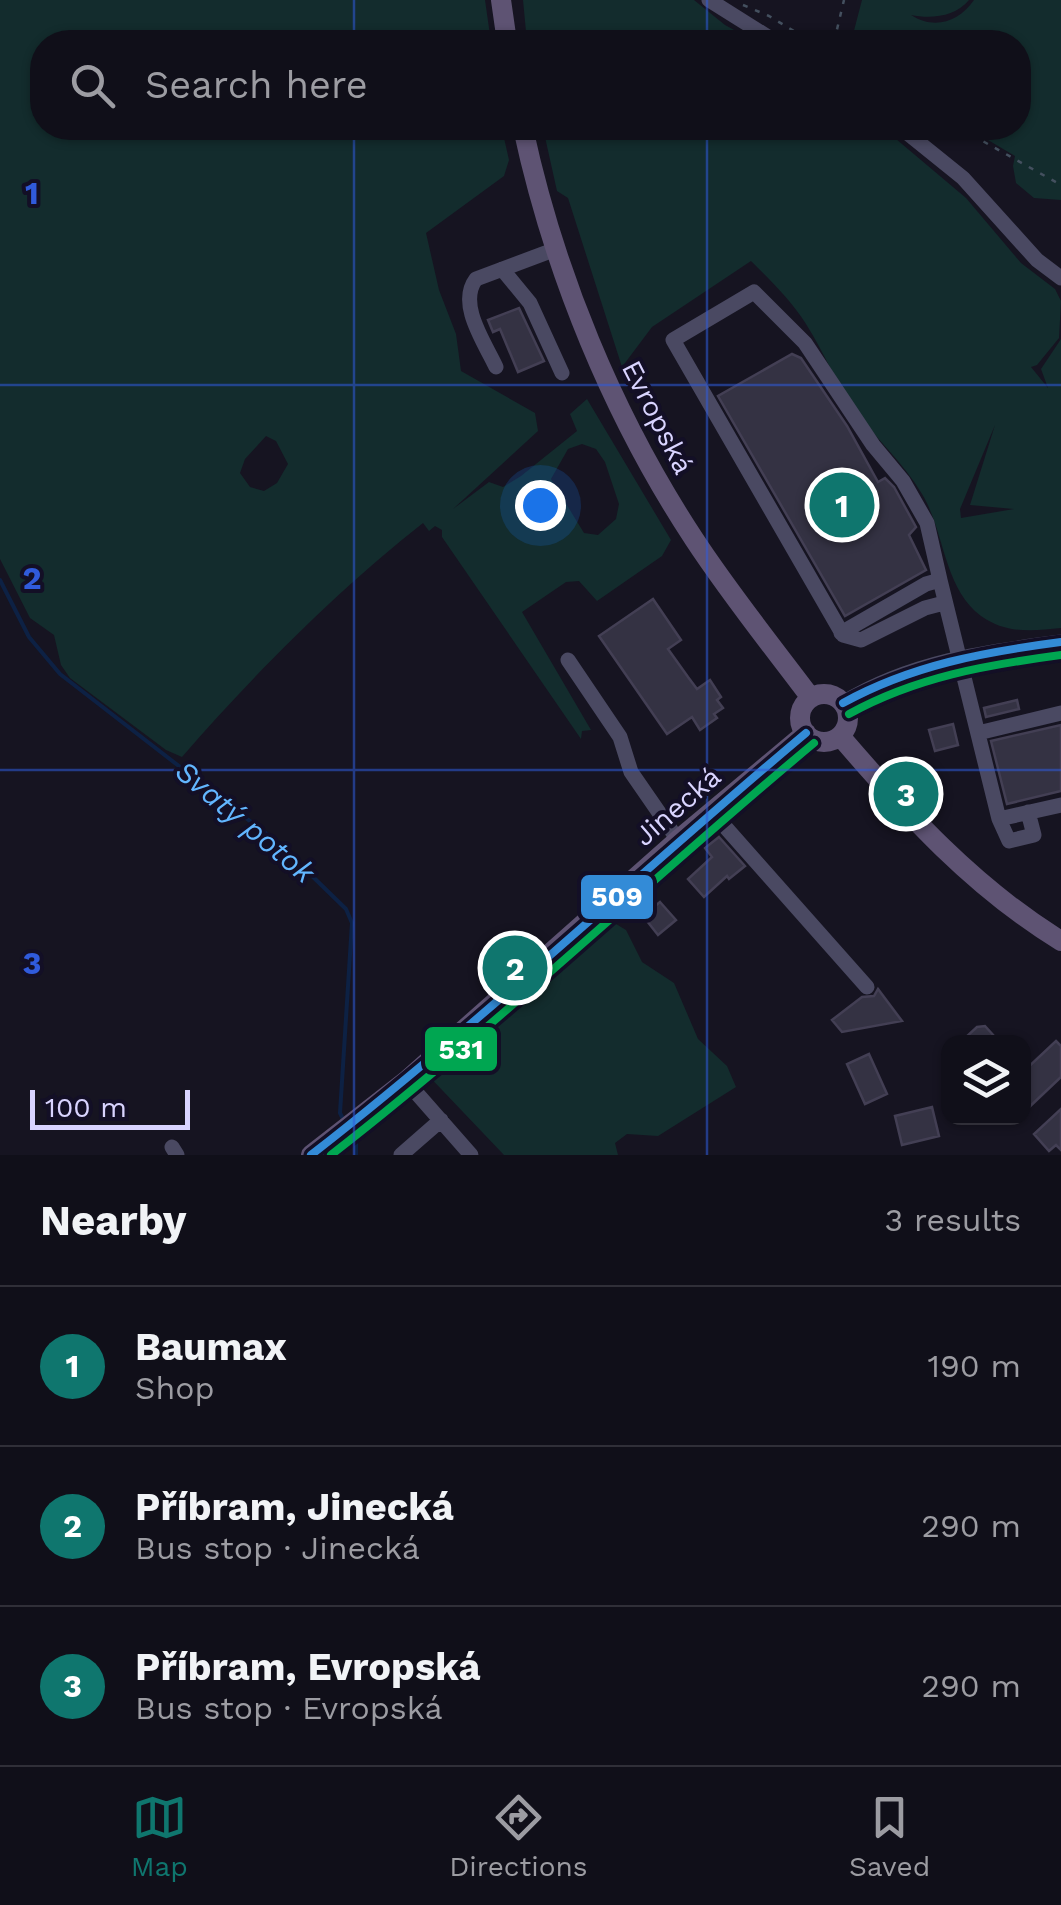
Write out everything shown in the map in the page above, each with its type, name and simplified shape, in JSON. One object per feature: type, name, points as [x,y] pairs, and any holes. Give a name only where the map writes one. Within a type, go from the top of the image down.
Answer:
[{"type":"main road","points":[[501,0],[505,30]]},
{"type":"main road","name":"Evropská","points":[[527,140],[556,249],[608,382],[663,489],[722,580],[811,698]]},
{"type":"main road","points":[[828,695],[842,703],[848,718],[840,736],[825,742],[806,733],[800,717],[811,698],[828,695]]},
{"type":"main road","name":"Jinecká","points":[[311,1155],[406,1082],[678,840],[806,733]]},
{"type":"main road","points":[[840,736],[930,837],[969,874],[1061,941]]},
{"type":"street","points":[[709,0],[757,30]]},
{"type":"street","points":[[916,140],[963,178],[1037,260],[1061,278]]},
{"type":"street","points":[[496,368],[473,316],[468,294],[476,279],[556,249]]},
{"type":"street","points":[[502,269],[530,303],[562,373]]},
{"type":"street","points":[[944,602],[861,640],[849,639],[841,632],[674,340],[754,292],[805,343],[873,445],[903,481],[927,524],[999,819],[1008,841],[1034,835],[1028,812]]},
{"type":"street","points":[[841,632],[940,580]]},
{"type":"street","points":[[842,703],[902,674],[959,657],[1061,642]]},
{"type":"street","points":[[568,660],[620,738],[630,772],[678,840]]},
{"type":"street","points":[[978,733],[1061,713]]},
{"type":"street","points":[[999,819],[1061,805]]},
{"type":"street","points":[[712,812],[867,987]]},
{"type":"street","points":[[406,1082],[471,1155]]},
{"type":"street","points":[[401,1155],[440,1120]]},
{"type":"path","points":[[731,0],[792,30]]},
{"type":"path","points":[[837,30],[844,0]]},
{"type":"path","points":[[979,140],[1061,185]]},
{"type":"green space","points":[[0,0],[485,0],[489,30],[30,30],[30,140],[504,140],[509,160],[504,176],[426,233],[439,290],[456,334],[461,371],[535,413],[538,431],[453,509],[489,482],[503,487],[521,476],[577,431],[570,414],[587,399],[671,540],[662,556],[597,601],[579,581],[566,582],[522,612],[591,730],[582,731],[581,739],[442,537],[442,530],[435,526],[429,531],[423,523],[328,605],[182,757],[166,750],[70,678],[61,665],[54,635],[30,618],[0,559]],"holes":[[[266,436],[276,441],[288,464],[277,483],[264,491],[250,487],[240,473],[245,459]],[[582,444],[596,449],[605,462],[619,504],[616,519],[598,535],[584,533],[551,479],[568,449]]]},
{"type":"green space","points":[[523,0],[694,0],[734,30],[526,30]]},
{"type":"green space","points":[[862,0],[969,0],[942,15],[911,15],[937,23],[961,14],[974,0],[1061,0],[1061,200],[1034,198],[1016,183],[1015,156],[988,140],[1031,140],[1031,30],[854,30]]},
{"type":"green space","points":[[546,140],[897,140],[966,198],[1021,263],[1055,289],[1061,301],[1059,338],[1031,367],[1048,388],[1041,369],[1061,339],[1061,628],[1010,628],[990,622],[968,604],[952,575],[922,494],[855,410],[800,315],[751,261],[652,327],[622,367],[568,198],[557,191]],"holes":[[[995,425],[970,505],[1014,509],[961,518],[960,509]]]},
{"type":"green space","points":[[606,918],[626,930],[642,962],[674,983],[698,1039],[727,1066],[736,1087],[658,1136],[627,1134],[615,1143],[618,1155],[504,1155],[423,1070]]},
{"type":"building","points":[[519,308],[544,361],[518,372],[500,329],[493,332],[488,320]]},
{"type":"building","points":[[792,354],[801,358],[847,426],[878,482],[885,478],[894,487],[916,527],[909,535],[926,570],[845,616],[718,396]]},
{"type":"building","points":[[653,599],[681,640],[668,649],[697,689],[710,680],[721,697],[717,700],[723,708],[714,714],[717,718],[700,730],[692,717],[667,734],[599,636]]},
{"type":"building","points":[[1017,700],[1019,709],[986,717],[984,708]]},
{"type":"building","points":[[953,724],[958,745],[935,751],[929,730]]},
{"type":"building","points":[[1061,725],[1061,791],[1007,804],[991,741]]},
{"type":"building","points":[[719,837],[745,866],[704,897],[688,879],[712,857],[705,848]]},
{"type":"building","points":[[660,902],[676,920],[658,935],[643,916]]},
{"type":"building","points":[[878,989],[902,1021],[842,1032],[832,1020],[862,997],[874,996]]},
{"type":"building","points":[[985,1026],[993,1035],[968,1035]]},
{"type":"building","points":[[1056,1041],[1061,1046],[1061,1077],[1031,1105],[1031,1064]]},
{"type":"building","points":[[869,1054],[887,1094],[865,1104],[847,1064]]},
{"type":"building","points":[[932,1107],[939,1136],[902,1145],[895,1116]]},
{"type":"building","points":[[1061,1109],[1061,1150],[1056,1145],[1049,1151],[1034,1134]]},
{"type":"waterway","name":"Svatý potok","points":[[0,580],[29,637],[60,674],[277,842],[346,909],[352,923],[340,1113],[343,1119]]},
{"type":"waterway","name":"Svatý potok","points":[[352,1134],[356,1155]]},
{"type":"transit line","name":"509","points":[[843,703],[895,679],[949,662],[1061,642]]},
{"type":"transit line","name":"531","points":[[849,714],[874,701],[952,674],[1061,655]]},
{"type":"transit line","name":"509","points":[[311,1155],[437,1052],[806,733]]},
{"type":"transit line","name":"531","points":[[331,1155],[454,1055],[814,743]]},
{"type":"place","name":"Baumax","points":[[842,505]]},
{"type":"place","name":"Příbram, Evropská","points":[[906,794]]},
{"type":"place","name":"Příbram, Jinecká","points":[[515,968]]}]
